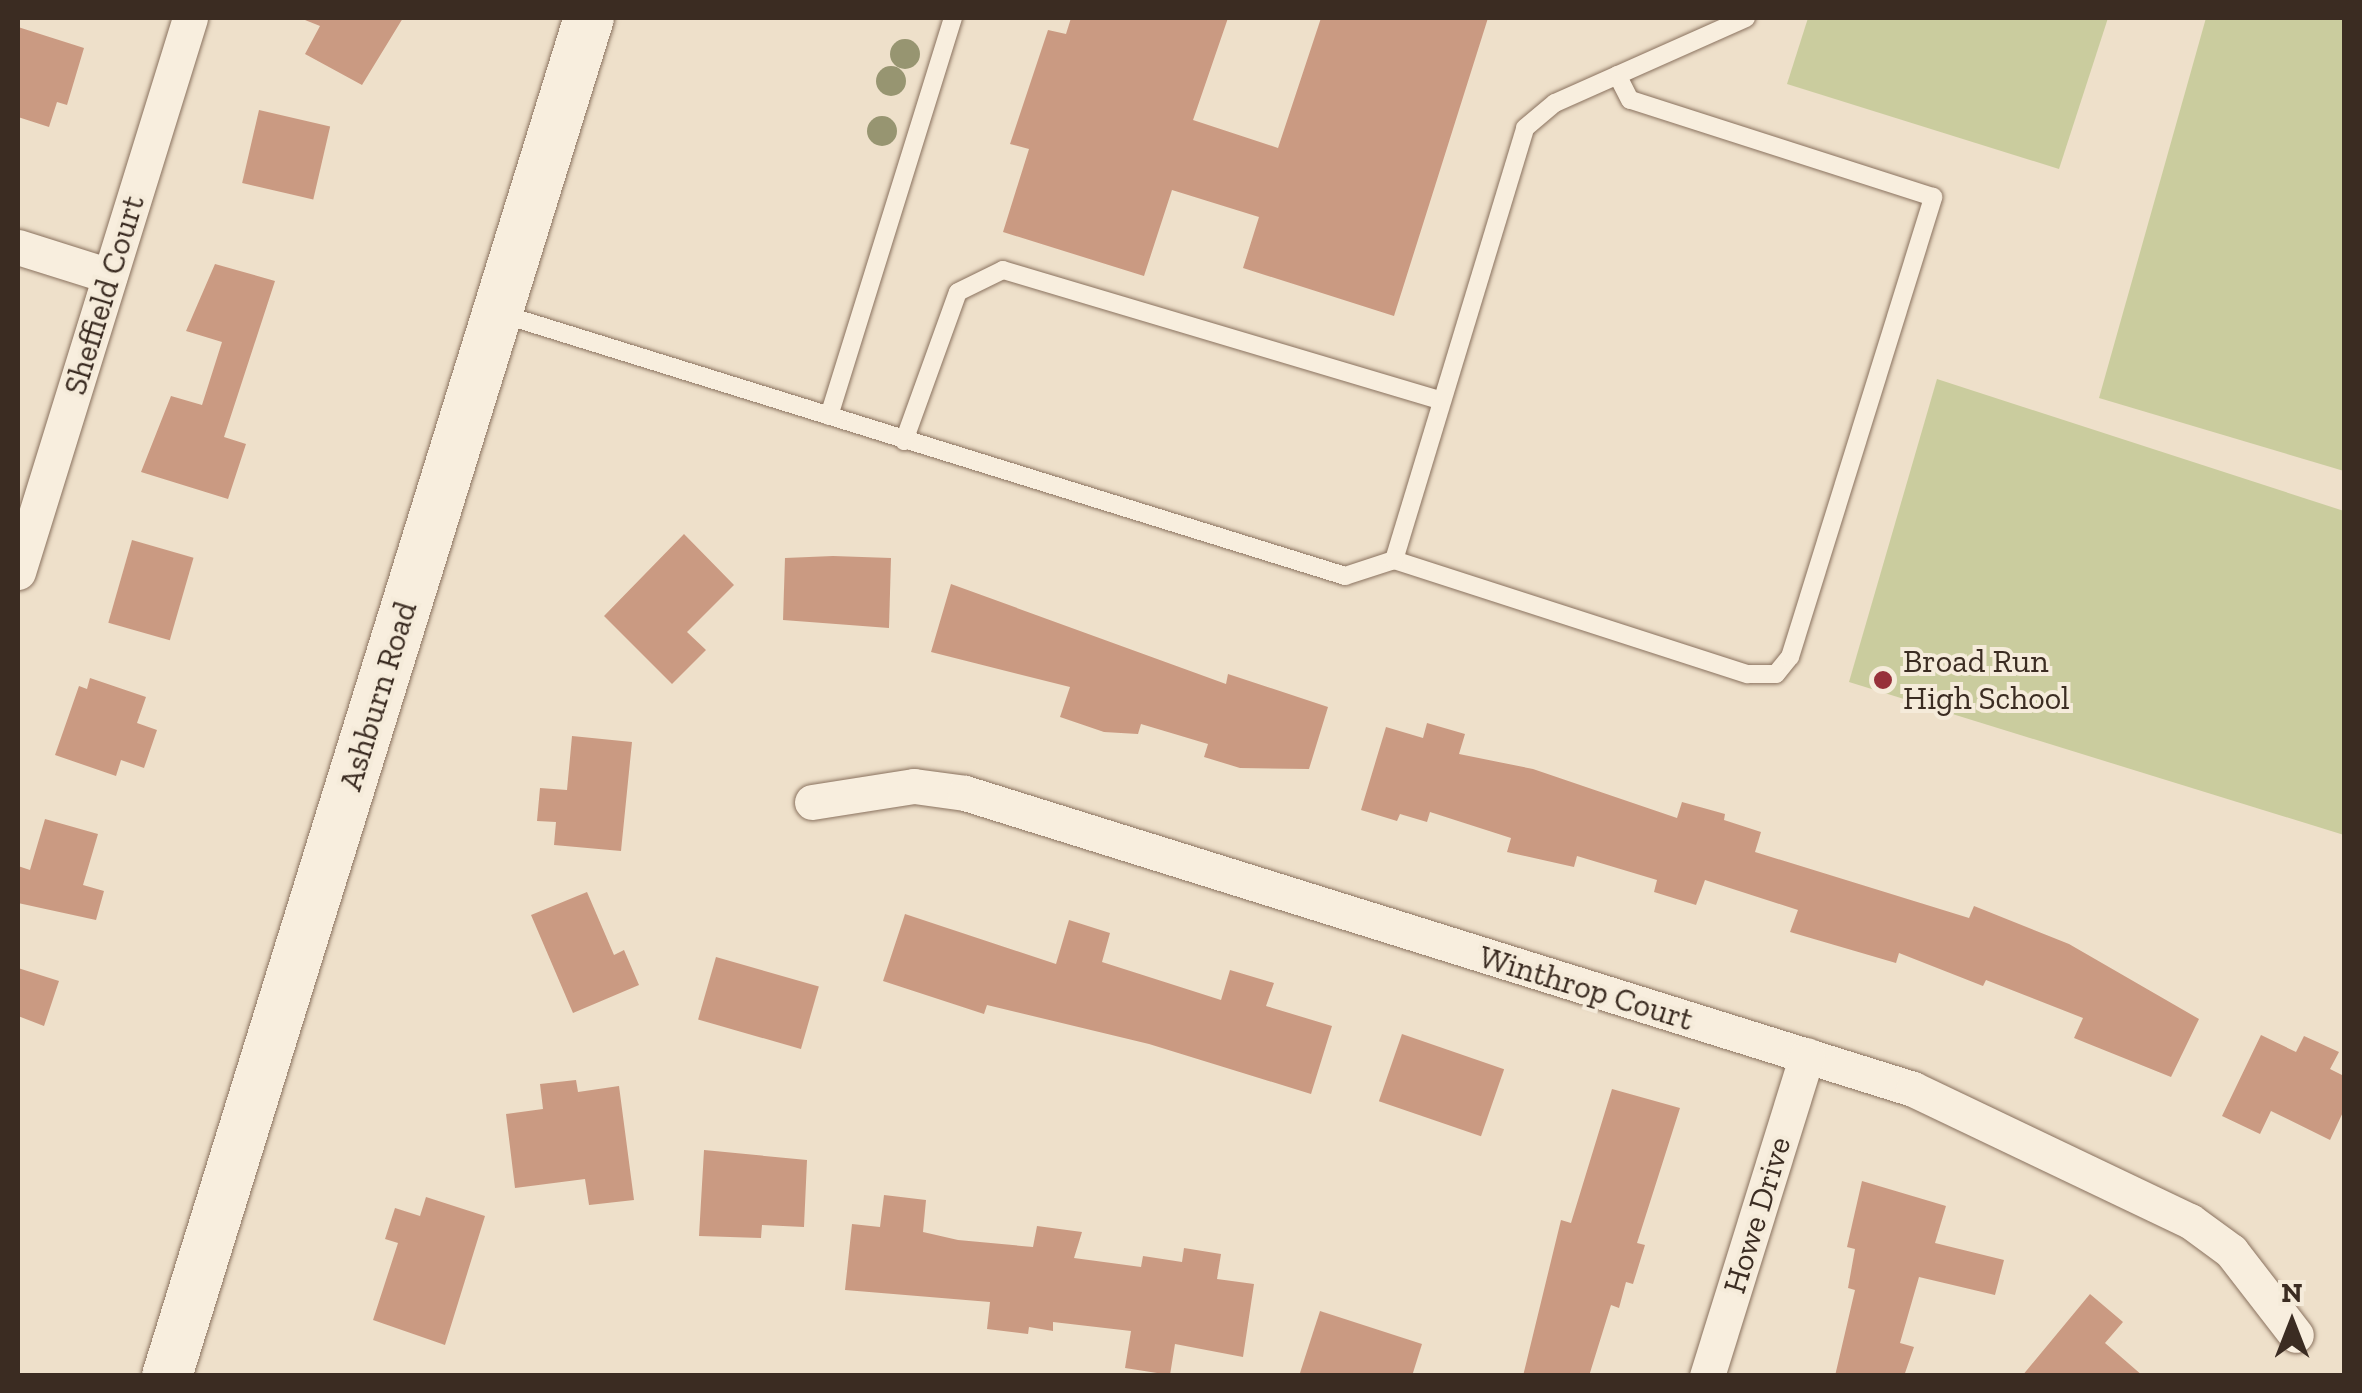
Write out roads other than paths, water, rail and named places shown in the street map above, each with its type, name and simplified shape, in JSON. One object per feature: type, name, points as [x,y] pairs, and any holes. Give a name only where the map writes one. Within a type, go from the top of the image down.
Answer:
[{"type":"main road","name":"Ashburn Road","points":[[168,1376],[590,18]]},
{"type":"street","name":"Sheffield Court","points":[[18,572],[190,18]]},
{"type":"street","points":[[18,248],[110,276]]},
{"type":"street","name":"Winthrop Court","points":[[812,802],[897,787],[965,793],[1913,1090],[2190,1221],[2232,1251],[2296,1336]]},
{"type":"street","name":"Howe Drive","points":[[1707,1376],[1807,1056]]},
{"type":"lane","points":[[829,416],[953,18]]},
{"type":"lane","points":[[1394,560],[1438,400],[1525,128],[1556,103],[1746,18]]},
{"type":"lane","points":[[497,312],[1345,576],[1394,560],[1748,674],[1776,674],[1790,657],[1934,197],[1630,100],[1617,75]]},
{"type":"lane","points":[[904,441],[958,292],[1003,270],[1438,400]]},
{"type":"place","name":"Broad Run High School","points":[[1883,680]]}]
